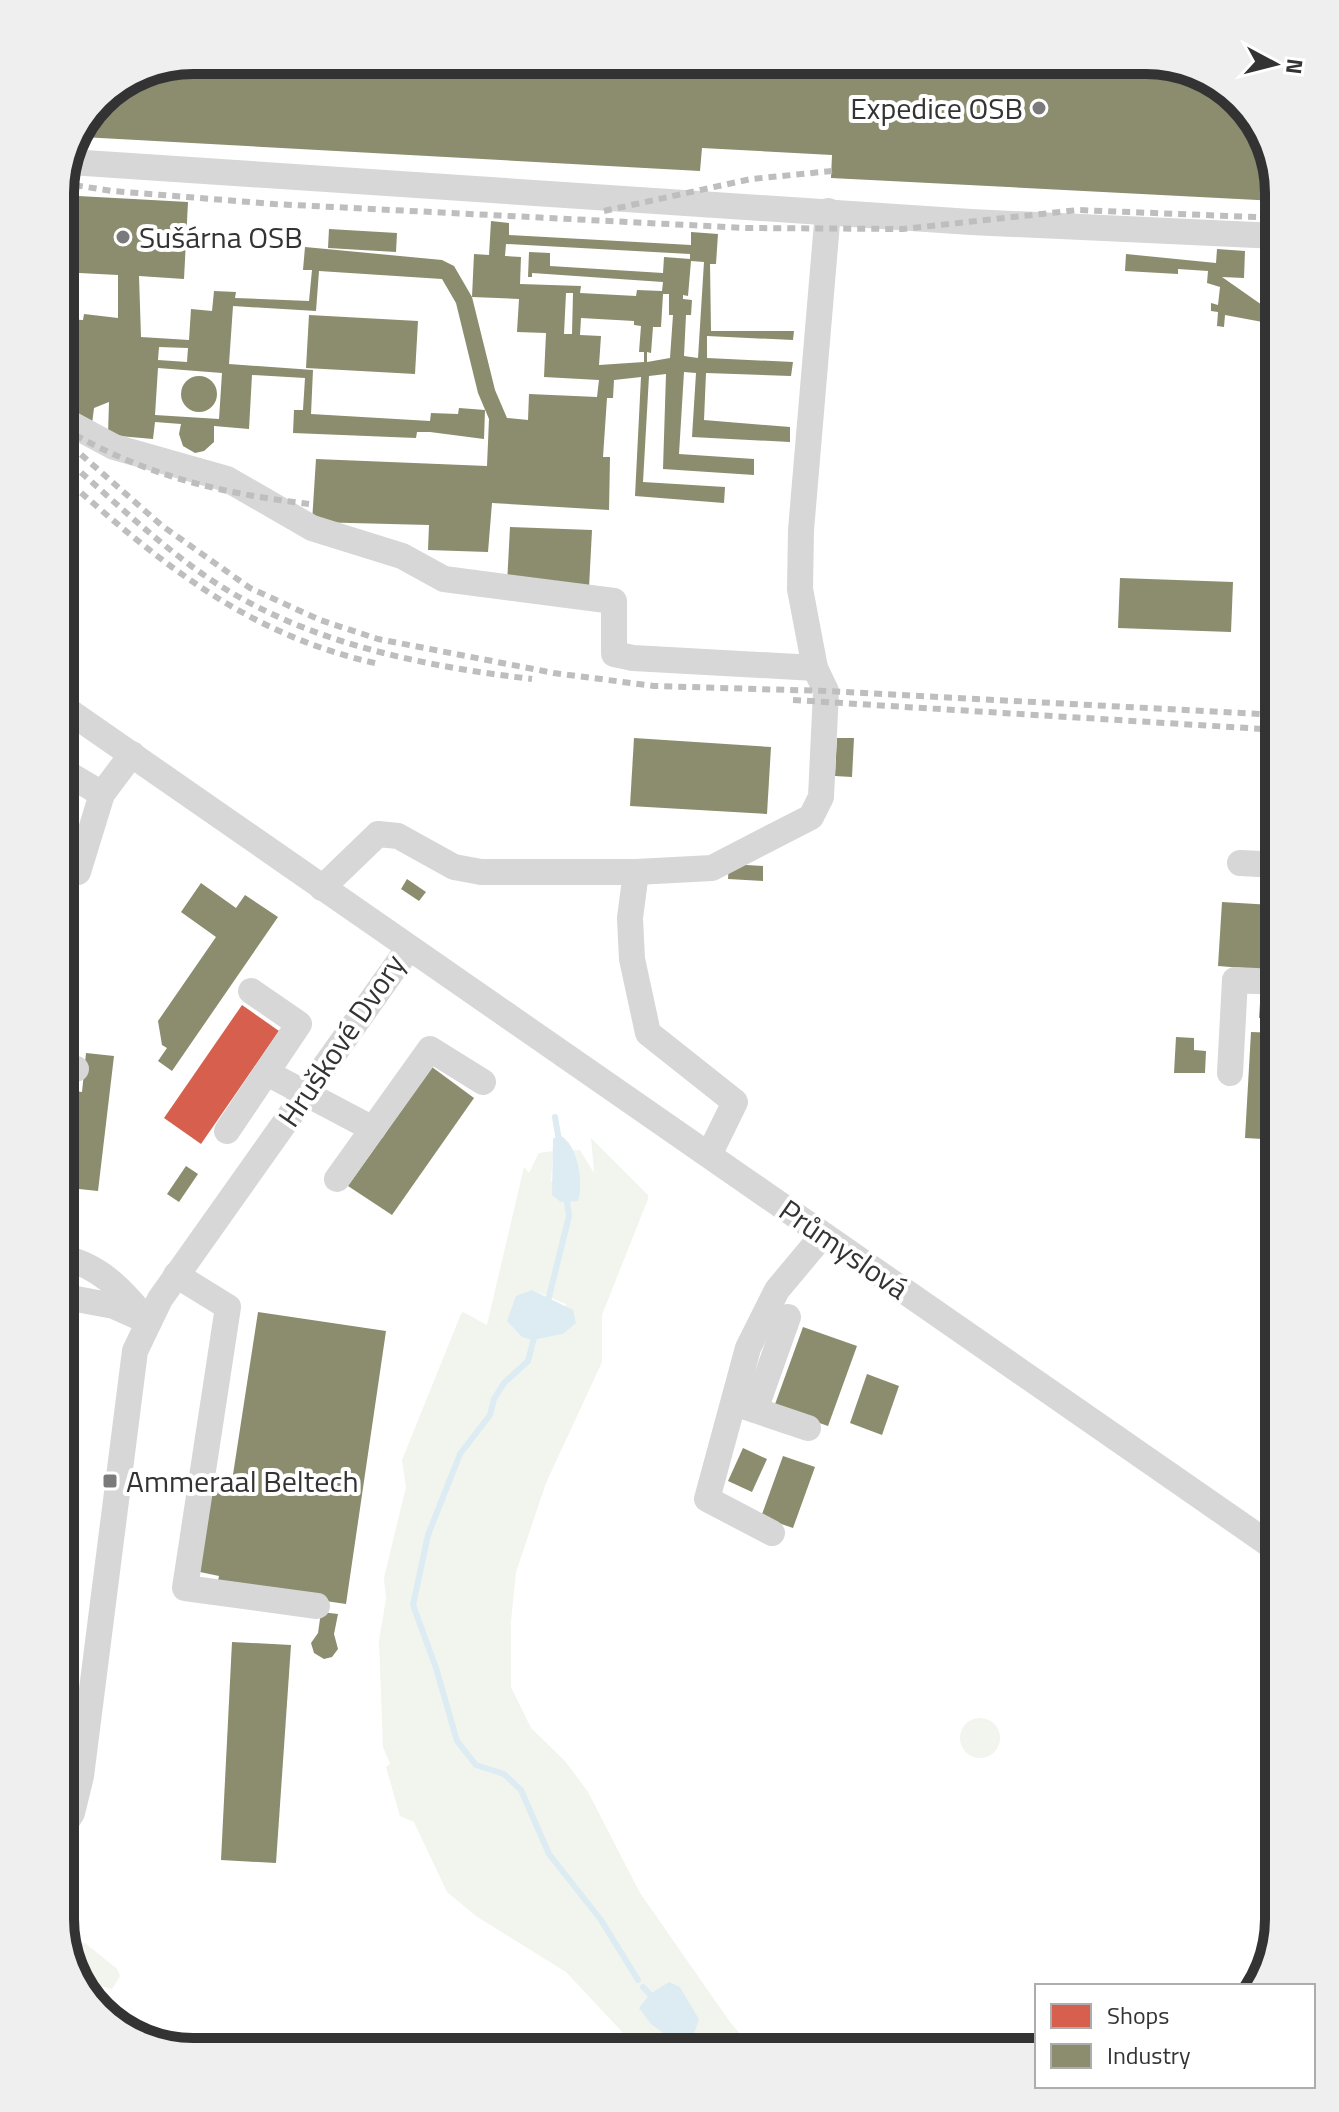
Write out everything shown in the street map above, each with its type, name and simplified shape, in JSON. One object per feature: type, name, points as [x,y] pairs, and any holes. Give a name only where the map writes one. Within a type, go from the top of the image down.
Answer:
[{"type":"street","points":[[78,163],[971,222],[1265,235]]},
{"type":"street","points":[[322,888],[378,834],[398,836],[454,867],[481,872],[636,872],[712,868],[811,817],[821,797],[826,691],[815,668],[800,589],[801,530],[828,211]]},
{"type":"street","points":[[74,426],[114,447],[227,479],[312,528],[402,556],[444,579],[614,601],[614,654],[633,658],[815,668]]},
{"type":"street","name":"Hruškové Dvory","points":[[74,715],[408,949],[147,1320],[135,1351],[81,1776],[74,1805]]},
{"type":"street","points":[[78,872],[102,794],[132,754]]},
{"type":"street","points":[[74,777],[102,794]]},
{"type":"street","points":[[1240,863],[1265,864]]},
{"type":"street","points":[[636,872],[630,918],[632,959],[648,1033],[735,1102],[710,1153]]},
{"type":"street","name":"Průmyslová","points":[[408,949],[710,1153],[822,1236],[1265,1541]]},
{"type":"street","points":[[1230,1073],[1235,980],[1265,981]]},
{"type":"street","points":[[227,1131],[299,1024],[251,991]]},
{"type":"street","points":[[337,1179],[430,1049],[483,1082]]},
{"type":"street","points":[[267,1073],[373,1129]]},
{"type":"street","points":[[744,1407],[748,1348],[777,1290],[822,1236]]},
{"type":"street","points":[[74,1260],[109,1277],[147,1320]]},
{"type":"street","points":[[176,1275],[228,1307],[185,1588],[317,1606]]},
{"type":"street","points":[[74,1299],[114,1306],[147,1320]]},
{"type":"street","points":[[772,1533],[707,1499],[744,1407],[788,1317]]},
{"type":"street","points":[[744,1407],[808,1428]]},
{"type":"shaded area","points":[[559,1135],[571,1146],[578,1165],[578,1201],[561,1202],[552,1195],[553,1139]]},
{"type":"shaded area","points":[[591,1138],[648,1195],[648,1199],[602,1315],[602,1362],[546,1483],[516,1572],[511,1621],[511,1687],[531,1728],[565,1761],[588,1792],[640,1893],[744,2038],[628,2038],[566,1972],[476,1916],[447,1892],[414,1822],[400,1816],[386,1767],[390,1764],[383,1747],[379,1641],[386,1599],[384,1578],[406,1487],[402,1460],[461,1314],[463,1312],[487,1325],[524,1167],[529,1173],[539,1153],[553,1151],[551,1181],[578,1167],[572,1150],[580,1150],[594,1173]],"holes":[[[532,1290],[566,1304],[563,1334],[533,1340]],[[680,1987],[699,2019],[651,2024]]]},
{"type":"shaded area","points":[[532,1290],[573,1310],[576,1323],[563,1334],[533,1340],[522,1337],[507,1321],[516,1296]]},
{"type":"shaded area","points":[[980,1718],[994,1724],[1000,1738],[994,1752],[980,1758],[966,1752],[960,1738],[966,1724]]},
{"type":"shaded area","points":[[85,1943],[117,1969],[120,1976],[112,1989],[94,1984],[76,1944]]},
{"type":"shaded area","points":[[669,1982],[680,1987],[699,2019],[693,2038],[670,2038],[651,2024],[639,2008],[650,1994]]},
{"type":"building: Shops","points":[[242,1005],[279,1031],[201,1144],[164,1118]]},
{"type":"building: Industry","points":[[193,74],[1154,74],[1199,86],[1235,115],[1253,140],[1259,155],[1265,200],[831,178],[832,155],[702,148],[700,171],[89,137],[109,109],[127,94],[170,76]]},
{"type":"building: Industry","points":[[74,196],[188,202],[184,279],[139,276],[141,337],[189,340],[191,309],[212,311],[214,291],[236,292],[235,298],[309,301],[312,270],[303,270],[305,247],[442,260],[454,266],[472,297],[474,254],[489,255],[491,221],[509,223],[509,235],[691,245],[691,232],[718,234],[716,264],[710,264],[711,331],[794,331],[793,340],[707,336],[707,358],[793,362],[791,376],[706,373],[704,420],[790,427],[790,442],[692,437],[696,373],[684,372],[679,454],[754,459],[754,475],[663,469],[666,374],[649,376],[643,482],[725,487],[724,503],[635,496],[641,377],[614,380],[613,398],[607,398],[603,457],[610,457],[609,510],[492,503],[488,552],[428,550],[429,525],[312,522],[316,459],[487,466],[489,419],[478,393],[456,303],[442,279],[319,271],[316,311],[233,306],[229,364],[313,370],[311,414],[430,421],[431,413],[458,414],[459,408],[485,410],[484,439],[430,432],[417,432],[416,438],[293,433],[294,410],[303,410],[305,378],[252,375],[249,429],[214,426],[214,442],[204,451],[195,453],[183,446],[179,434],[181,424],[155,422],[153,439],[108,435],[109,402],[94,408],[91,432],[74,417],[74,320],[83,320],[84,314],[118,318],[118,275],[74,273]],"holes":[[[506,244],[690,254],[690,259],[664,257],[663,273],[550,266],[550,253],[529,252],[528,277],[532,277],[532,273],[663,282],[662,291],[637,290],[636,296],[580,293],[581,286],[520,284],[521,257],[505,256]],[[691,261],[704,262],[698,358],[684,356],[686,315],[691,315],[692,300],[683,299],[683,295],[688,296]],[[566,293],[573,293],[572,334],[564,334]],[[663,294],[669,294],[669,315],[673,315],[670,358],[647,362],[647,352],[651,353],[653,327],[661,327]],[[472,297],[519,299],[517,332],[546,333],[544,377],[599,380],[597,397],[529,394],[528,420],[507,418],[495,390]],[[581,318],[634,321],[634,325],[641,326],[639,352],[644,352],[644,362],[599,365],[601,336],[580,335]],[[159,347],[188,348],[187,362],[158,360]],[[158,368],[222,373],[219,419],[155,415]]]},
{"type":"building: Industry","points":[[329,229],[397,233],[396,252],[328,248]]},
{"type":"building: Industry","points":[[1217,249],[1245,251],[1244,278],[1222,277],[1265,307],[1265,322],[1225,315],[1224,327],[1217,326],[1218,312],[1211,311],[1211,303],[1218,305],[1220,287],[1207,283],[1208,271],[1178,269],[1178,274],[1125,271],[1126,254],[1216,263]]},
{"type":"building: Industry","points":[[309,315],[418,321],[415,374],[306,368]]},
{"type":"building: Industry","points":[[199,376],[212,381],[217,394],[212,407],[199,412],[186,407],[181,394],[186,381]]},
{"type":"building: Industry","points":[[510,527],[592,530],[589,588],[507,584]]},
{"type":"building: Industry","points":[[1120,578],[1233,582],[1231,632],[1118,628]]},
{"type":"building: Industry","points":[[634,738],[771,747],[767,814],[630,806]]},
{"type":"building: Industry","points":[[837,738],[854,738],[852,777],[835,776]]},
{"type":"building: Industry","points":[[729,864],[763,866],[763,881],[728,879]]},
{"type":"building: Industry","points":[[407,879],[426,892],[419,901],[401,889]]},
{"type":"building: Industry","points":[[201,883],[236,908],[245,895],[278,917],[172,1071],[158,1061],[167,1048],[162,1045],[158,1021],[216,937],[181,912]]},
{"type":"building: Industry","points":[[1222,902],[1265,905],[1265,970],[1218,966]]},
{"type":"building: Industry","points":[[1261,988],[1265,988],[1265,1018],[1259,1018]]},
{"type":"building: Industry","points":[[1251,1032],[1265,1032],[1265,1139],[1245,1138]]},
{"type":"building: Industry","points":[[1176,1037],[1194,1038],[1194,1050],[1206,1051],[1205,1073],[1174,1073]]},
{"type":"building: Industry","points":[[86,1053],[114,1056],[98,1191],[74,1188],[74,1091],[82,1092]]},
{"type":"building: Industry","points":[[432,1067],[474,1098],[392,1215],[348,1186]]},
{"type":"building: Industry","points":[[186,1166],[198,1174],[179,1202],[167,1194]]},
{"type":"building: Industry","points":[[258,1312],[386,1331],[346,1604],[217,1585],[219,1576],[200,1572],[210,1478],[232,1481]]},
{"type":"building: Industry","points":[[803,1327],[857,1346],[828,1426],[774,1407]]},
{"type":"building: Industry","points":[[867,1374],[899,1386],[882,1435],[850,1423]]},
{"type":"building: Industry","points":[[743,1448],[767,1459],[752,1492],[728,1481]]},
{"type":"building: Industry","points":[[783,1456],[815,1467],[793,1528],[761,1517]]},
{"type":"building: Industry","points":[[321,1612],[338,1614],[334,1634],[338,1649],[332,1657],[324,1659],[314,1653],[311,1643],[318,1633]]},
{"type":"building: Industry","points":[[232,1642],[291,1645],[276,1863],[221,1860]]},
{"type":"waterway","points":[[555,1117],[559,1140]]},
{"type":"waterway","points":[[548,1301],[569,1216],[566,1195]]},
{"type":"waterway","points":[[535,1334],[528,1361],[504,1383],[494,1399],[490,1415],[460,1454],[428,1535],[413,1605],[436,1668],[457,1741],[476,1765],[504,1774],[521,1790],[549,1854],[601,1920],[638,1980]]},
{"type":"waterway","points":[[643,1987],[654,1999]]},
{"type":"railway","points":[[604,211],[751,179],[832,171]]},
{"type":"railway","points":[[74,185],[274,204],[746,228],[903,229],[1078,210],[1265,217]]},
{"type":"railway","points":[[74,434],[122,458],[182,480],[243,494],[309,504]]},
{"type":"railway","points":[[74,448],[161,525],[250,588],[320,620],[378,639],[554,673],[654,686],[826,691],[1265,714]]},
{"type":"railway","points":[[74,466],[190,565],[228,591],[268,612],[310,630],[397,656],[532,679]]},
{"type":"railway","points":[[74,486],[169,565],[246,614],[331,651],[379,664]]},
{"type":"railway","points":[[793,700],[1265,729]]},
{"type":"place","name":"Expedice OSB","points":[[1039,108]]},
{"type":"place","name":"Sušárna OSB","points":[[123,237]]},
{"type":"place","name":"Ammeraal Beltech","points":[[110,1481]]}]
